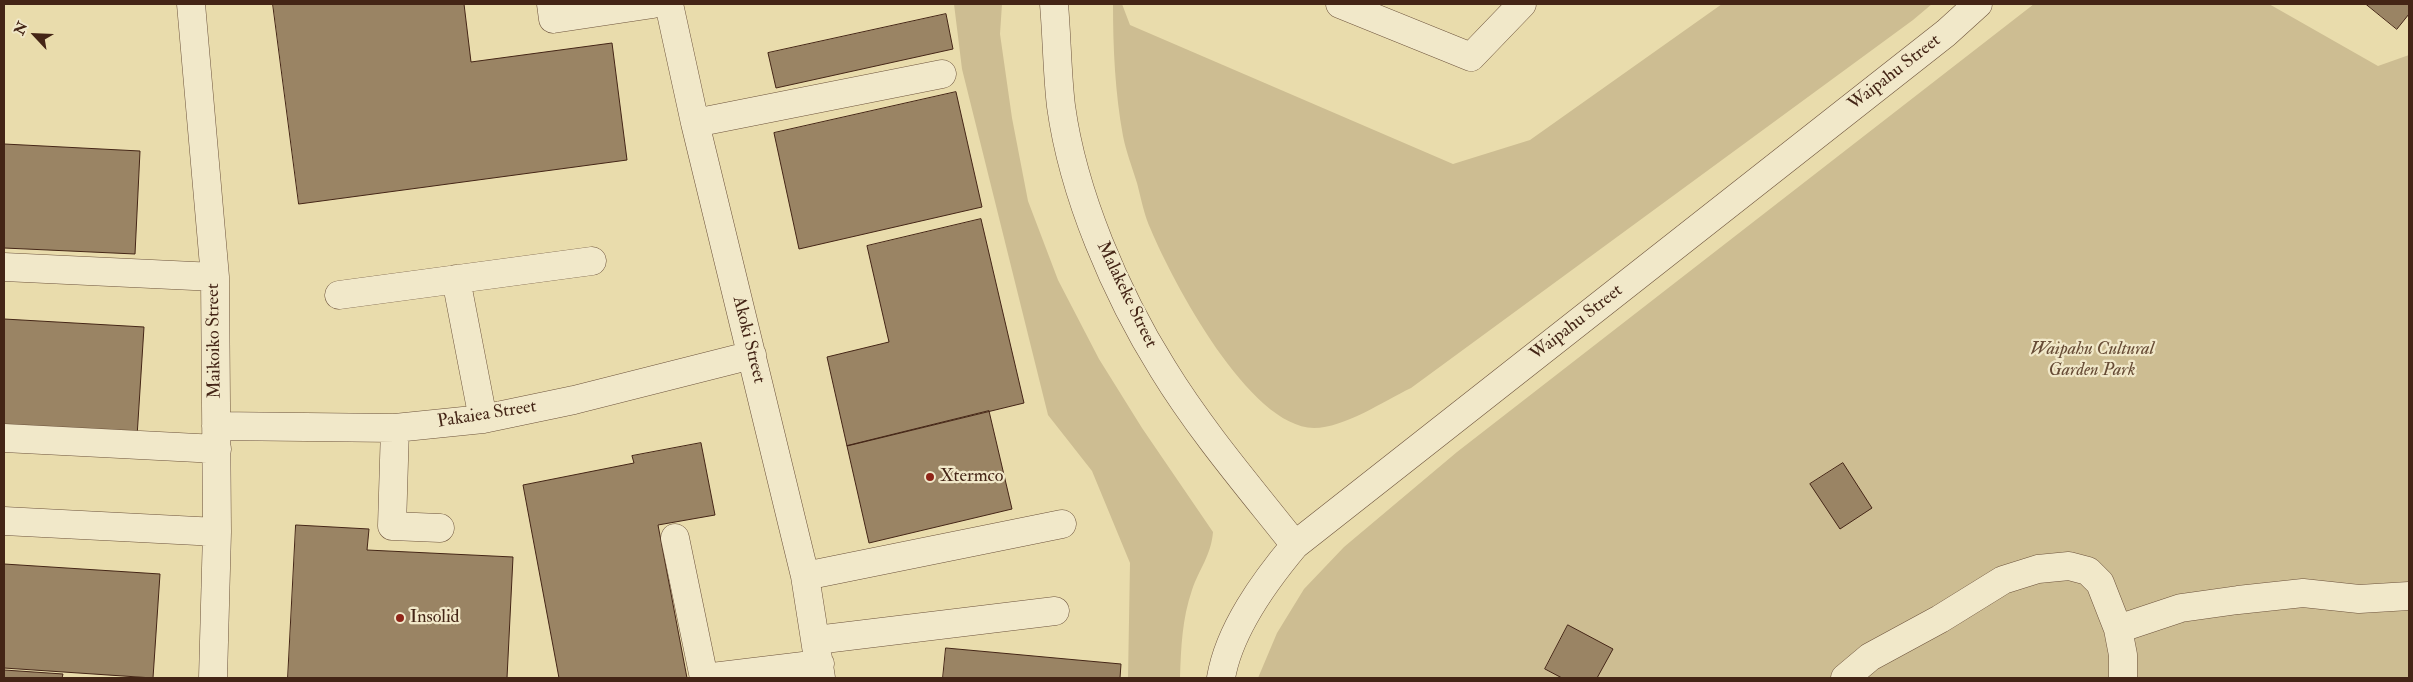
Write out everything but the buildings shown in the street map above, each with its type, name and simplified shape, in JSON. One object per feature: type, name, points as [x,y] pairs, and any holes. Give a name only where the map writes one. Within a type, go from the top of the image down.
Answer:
[{"type":"street","name":"Maikoiko Street","points":[[191,4],[214,276],[217,532],[214,678]]},
{"type":"street","points":[[551,4],[553,19],[653,4]]},
{"type":"street","name":"Akoki Street","points":[[669,4],[695,123],[805,576],[819,660]]},
{"type":"street","name":"Malakeke Street","points":[[1054,4],[1061,107],[1079,187],[1108,265],[1163,370],[1204,430],[1295,545]]},
{"type":"street","points":[[1340,4],[1471,57],[1522,4]]},
{"type":"street","name":"Waipahu Street","points":[[1221,678],[1239,627],[1265,581],[1295,545],[1946,33],[1978,4]]},
{"type":"street","points":[[695,123],[942,74]]},
{"type":"street","points":[[340,296],[592,261]]},
{"type":"street","points":[[4,267],[214,276]]},
{"type":"street","points":[[456,279],[483,419]]},
{"type":"street","name":"Pakaiea Street","points":[[4,438],[216,438],[395,428],[483,419],[592,395],[752,355]]},
{"type":"street","points":[[395,428],[392,526],[440,528]]},
{"type":"street","points":[[4,521],[217,532]]},
{"type":"street","points":[[805,576],[1062,524]]},
{"type":"street","points":[[674,538],[704,678],[819,660],[1055,611]]},
{"type":"street","points":[[1845,678],[1870,657],[1940,619],[2003,580],[2038,569],[2068,566],[2088,572],[2100,583],[2118,629],[2123,655],[2123,678]]},
{"type":"street","points":[[2118,629],[2181,608],[2238,600],[2303,593],[2358,599],[2409,596]]},
{"type":"green space","points":[[954,4],[1002,4],[1000,34],[1012,118],[1028,201],[1058,280],[1099,359],[1142,428],[1213,532],[1210,548],[1192,590],[1186,612],[1180,678],[1128,678],[1130,563],[1092,471],[1048,415],[962,69]]},
{"type":"green space","points":[[1113,4],[1122,4],[1130,25],[1453,164],[1530,140],[1722,4],[1932,4],[1913,20],[1411,388],[1351,419],[1326,427],[1314,428],[1289,421],[1264,404],[1240,379],[1216,348],[1195,315],[1151,230],[1123,136],[1115,70]]},
{"type":"green space","name":"Waipahu Cultural Garden Park","points":[[2034,4],[2269,4],[2378,66],[2409,55],[2409,678],[1258,678],[1277,633],[1304,589],[1344,547],[1457,452]]},
{"type":"place","name":"Xtermco","points":[[930,477]]},
{"type":"place","name":"Insolid","points":[[400,618]]}]
